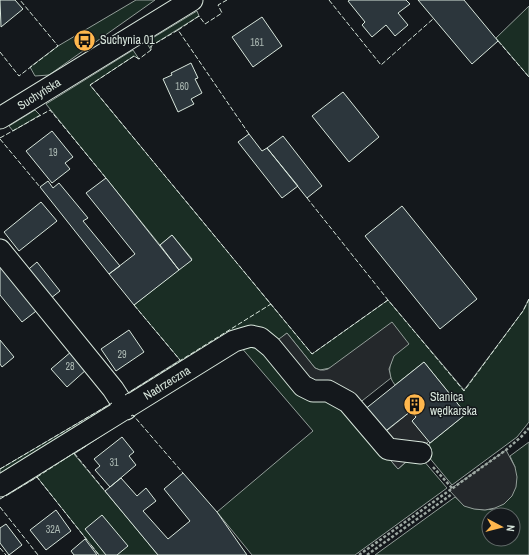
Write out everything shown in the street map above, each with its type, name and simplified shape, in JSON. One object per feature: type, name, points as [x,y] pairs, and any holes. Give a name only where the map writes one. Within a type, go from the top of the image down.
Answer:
[{"type":"street","name":"Suchyńska","points":[[0,118],[192,0]]},
{"type":"street","points":[[0,250],[113,389],[126,409]]},
{"type":"street","name":"Nadrzeczna","points":[[0,486],[234,341],[251,336],[260,338],[271,347],[303,386],[313,390],[328,391],[348,402],[388,449],[421,452]]},
{"type":"path","points":[[359,555],[506,450],[529,428]]},
{"type":"path","points":[[421,452],[452,488]]},
{"type":"path","points":[[367,555],[452,494]]},
{"type":"green space","points":[[136,0],[155,0],[49,75],[35,76],[30,67],[58,46]]},
{"type":"green space","points":[[529,6],[529,77],[496,38]]},
{"type":"green space","points":[[197,11],[199,16],[151,46],[151,50],[146,42]]},
{"type":"green space","points":[[133,50],[139,59],[134,56],[90,85],[312,354],[388,300],[464,390],[523,311],[529,299],[529,422],[517,437],[452,485],[428,456],[429,444],[466,414],[424,362],[395,385],[390,374],[391,363],[394,355],[320,370],[315,368],[287,333],[276,342],[268,331],[129,398],[123,396],[180,360],[134,305],[192,259],[172,235],[160,245],[46,104]]},
{"type":"green space","points":[[35,110],[40,115],[13,131],[9,126]]},
{"type":"green space","points":[[249,343],[344,405],[398,469],[411,458],[423,460],[447,488],[355,555],[252,555],[217,512],[313,431],[240,346]]},
{"type":"green space","points":[[112,403],[116,406],[0,475],[0,469]]},
{"type":"green space","points":[[121,423],[74,454],[158,555],[99,555],[37,477],[6,496],[3,491]]},
{"type":"green space","points":[[529,442],[529,555],[375,555],[455,497],[469,507],[481,510],[481,547],[521,547],[521,507],[496,507],[515,467],[510,456]]},
{"type":"shaded area","points":[[392,322],[409,344],[394,356],[389,369],[391,378],[353,408],[313,391],[275,342],[287,333],[315,368],[324,370],[328,369]]},
{"type":"shaded area","points":[[411,411],[416,417],[412,421],[429,441],[398,469],[374,441]]},
{"type":"shaded area","points":[[506,450],[515,467],[517,477],[516,487],[512,496],[504,504],[497,507],[481,507],[481,510],[464,506],[449,490]]},
{"type":"building","points":[[0,0],[15,0],[23,9],[1,27]]},
{"type":"building","points":[[406,0],[410,4],[398,13],[408,25],[395,36],[386,25],[372,37],[362,25],[365,22],[348,1]]},
{"type":"building","points":[[418,0],[464,0],[498,41],[472,64]]},
{"type":"building","points":[[262,17],[282,46],[253,67],[232,37]]},
{"type":"building","points":[[191,63],[198,78],[195,79],[202,93],[191,99],[194,104],[178,112],[163,79],[172,75],[171,73]]},
{"type":"building","points":[[343,92],[379,137],[349,162],[312,116]]},
{"type":"building","points":[[52,131],[73,157],[65,163],[70,169],[52,183],[26,151]]},
{"type":"building","points":[[249,134],[262,151],[267,148],[298,186],[282,198],[238,142]]},
{"type":"building","points":[[283,136],[322,186],[307,198],[267,148]]},
{"type":"building","points":[[106,178],[179,270],[134,305],[109,274],[135,254],[86,193]]},
{"type":"building","points":[[48,181],[53,188],[59,183],[88,218],[83,221],[120,266],[109,274],[40,187]]},
{"type":"building","points":[[41,202],[57,221],[19,251],[4,232]]},
{"type":"building","points":[[402,206],[477,299],[440,329],[365,236]]},
{"type":"building","points":[[172,235],[192,260],[179,270],[160,245]]},
{"type":"building","points":[[0,258],[40,308],[22,322],[0,295]]},
{"type":"building","points":[[37,262],[60,291],[46,302],[23,274]]},
{"type":"building","points":[[129,330],[144,352],[116,371],[101,349]]},
{"type":"building","points":[[0,340],[14,357],[2,367],[0,364]]},
{"type":"building","points":[[72,351],[87,369],[67,387],[51,369]]},
{"type":"building","name":"Stanica wędkarska","points":[[424,362],[466,414],[430,443],[412,421],[416,417],[411,411],[383,433],[364,410]]},
{"type":"building","points":[[122,437],[134,452],[129,456],[136,465],[110,487],[95,470],[100,466],[94,459]]},
{"type":"building","points":[[183,473],[217,512],[247,555],[158,555],[105,491],[121,478],[137,496],[146,488],[156,501],[143,511],[168,539],[190,521],[164,489]]},
{"type":"building","points":[[56,510],[71,531],[46,550],[30,530]]},
{"type":"building","points":[[102,515],[128,546],[117,555],[106,555],[85,529]]},
{"type":"building","points":[[6,524],[22,545],[9,555],[0,543],[0,528]]},
{"type":"building","points":[[85,539],[97,555],[74,555],[71,551]]},
{"type":"fence","points":[[0,52],[19,76],[58,46],[20,0]]},
{"type":"fence","points":[[178,30],[199,16],[205,24],[222,13],[218,5],[227,0]]},
{"type":"fence","points":[[329,0],[381,65],[433,19]]},
{"type":"fence","points":[[249,134],[178,30],[151,46],[151,50],[139,59],[134,56],[90,85],[312,354],[388,300]]},
{"type":"fence","points":[[498,41],[529,77]]},
{"type":"fence","points":[[0,138],[50,110],[106,178]]},
{"type":"fence","points":[[0,139],[40,187]]},
{"type":"fence","points":[[307,198],[388,300],[464,391],[523,311],[529,299]]},
{"type":"fence","points":[[125,395],[271,304]]},
{"type":"fence","points":[[134,305],[180,360]]},
{"type":"fence","points":[[0,469],[112,403]]},
{"type":"fence","points":[[131,416],[133,415],[183,473]]},
{"type":"fence","points":[[86,446],[74,453],[105,491]]},
{"type":"fence","points":[[37,477],[74,453]]},
{"type":"fence","points":[[0,499],[37,477],[87,540]]},
{"type":"fence","points":[[0,507],[38,555]]},
{"type":"fence","points":[[91,545],[99,555]]},
{"type":"fence","points":[[0,548],[6,555]]},
{"type":"place","name":"Suchynia 01","points":[[84,40]]},
{"type":"place","name":"Stanica wędkarska","points":[[414,404]]}]
